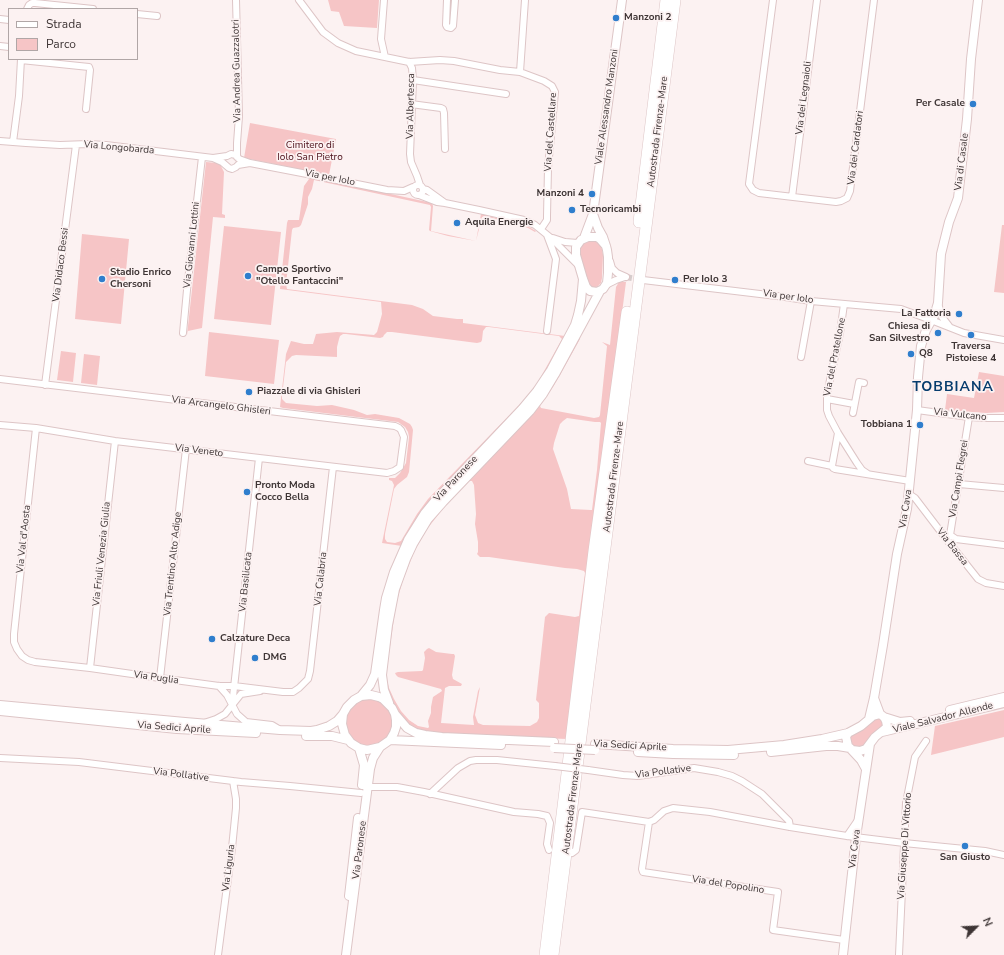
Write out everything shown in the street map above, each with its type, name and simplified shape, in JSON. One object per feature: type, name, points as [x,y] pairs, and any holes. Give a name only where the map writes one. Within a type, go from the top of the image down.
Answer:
[{"type":"highway","name":"Autostrada Firenze-Mare","points":[[545,955],[595,543],[628,306],[666,0]]},
{"type":"highway","name":"Autostrada Firenze-Mare","points":[[553,955],[675,0]]},
{"type":"main road","name":"Via di Casale","points":[[931,320],[934,316],[938,303],[941,254],[949,222],[958,198],[978,0]]},
{"type":"main road","name":"Viale Alessandro Manzoni","points":[[583,279],[577,260],[576,251],[592,214],[621,4]]},
{"type":"main road","points":[[583,279],[590,291],[597,292],[603,288],[608,273],[606,246],[592,214]]},
{"type":"main road","points":[[581,241],[588,237],[596,238],[600,239],[606,246]]},
{"type":"main road","name":"Via Paronese","points":[[361,696],[370,685],[375,674],[386,598],[394,572],[408,540],[434,502],[522,409],[537,391],[551,370],[575,325],[581,301],[583,279]]},
{"type":"main road","name":"Via Paronese","points":[[389,704],[384,690],[382,675],[387,632],[395,589],[409,552],[423,528],[439,506],[530,411],[543,394],[603,288]]},
{"type":"main road","name":"Via Cava","points":[[869,719],[874,698],[897,554],[907,509],[917,410],[921,346],[931,320]]},
{"type":"main road","points":[[361,696],[370,695],[379,697],[389,704]]},
{"type":"main road","name":"Via Sedici Aprile","points":[[0,705],[280,730],[317,730],[329,726],[337,721],[347,706],[361,696]]},
{"type":"main road","name":"Viale Salvador Allende","points":[[882,716],[897,722],[904,722],[1004,697]]},
{"type":"main road","points":[[851,749],[856,751],[866,749],[875,737],[887,726],[874,698]]},
{"type":"main road","name":"Viale Salvador Allende","points":[[882,732],[1004,703]]},
{"type":"main road","name":"Via Sedici Aprile","points":[[389,704],[407,728],[416,733],[442,737],[554,745]]},
{"type":"main road","name":"Via Sedici Aprile","points":[[0,711],[178,730],[332,736],[348,740],[359,748]]},
{"type":"main road","points":[[343,714],[343,730],[348,740]]},
{"type":"main road","points":[[359,748],[367,750],[380,748],[390,740],[396,727],[395,714]]},
{"type":"main road","name":"Via Sedici Aprile","points":[[390,740],[673,749],[757,748],[822,739],[848,732],[861,726],[873,716],[882,716]]},
{"type":"main road","points":[[848,732],[846,737],[848,746],[866,768]]},
{"type":"main road","name":"Via Cava","points":[[842,955],[858,820],[870,744]]},
{"type":"main road","name":"Via Sedici Aprile","points":[[595,747],[673,754],[720,755],[756,754],[826,746],[838,746],[851,749]]},
{"type":"main road","name":"Via Paronese","points":[[346,955],[364,790],[364,770],[359,748]]},
{"type":"main road","name":"Via Paronese","points":[[342,955],[364,790],[371,764],[380,748]]},
{"type":"street","points":[[28,8],[32,3],[79,8],[80,0]]},
{"type":"street","name":"Via Andrea Guazzalotri","points":[[236,0],[239,116],[237,143],[238,160]]},
{"type":"street","name":"Via Albertesca","points":[[298,0],[323,32],[338,43],[356,51],[409,62],[412,68],[410,154],[419,187]]},
{"type":"street","points":[[384,0],[381,39],[385,57]]},
{"type":"street","points":[[520,72],[525,0]]},
{"type":"street","points":[[617,0],[621,4]]},
{"type":"street","name":"Via dei Cardatori","points":[[773,0],[749,184],[756,192],[839,202],[847,198],[849,195],[874,0]]},
{"type":"street","name":"Via dei Legnaioli","points":[[792,197],[817,0]]},
{"type":"street","points":[[447,2],[455,3],[452,28],[447,27],[446,25],[447,2]]},
{"type":"street","points":[[138,14],[157,16]]},
{"type":"street","points":[[13,142],[19,96],[21,60],[88,66],[90,70],[86,109]]},
{"type":"street","name":"Via del Castellare","points":[[409,62],[440,60],[520,72],[552,86],[555,92],[548,168],[547,220],[543,230]]},
{"type":"street","points":[[412,80],[506,94]]},
{"type":"street","points":[[411,104],[443,109],[445,149]]},
{"type":"street","name":"Via Longobarda","points":[[0,141],[76,145],[97,144],[213,158],[233,154],[238,160]]},
{"type":"street","name":"Via Andrea Guazzalotri","points":[[228,155],[237,143]]},
{"type":"street","name":"Via Didaco Bessi","points":[[45,385],[76,145]]},
{"type":"street","points":[[228,155],[224,160],[225,165],[229,168],[234,168],[238,160]]},
{"type":"street","name":"Via Giovanni Lottini","points":[[183,333],[202,157]]},
{"type":"street","name":"Via Longobarda","points":[[213,158],[225,165]]},
{"type":"street","name":"Via per Iolo","points":[[238,160],[387,190],[401,191],[419,187],[427,190],[445,203]]},
{"type":"street","points":[[419,187],[422,193],[417,195],[413,192],[419,187]]},
{"type":"street","name":"Via per Iolo","points":[[387,190],[398,194],[417,195],[437,202],[524,220],[543,230],[579,266]]},
{"type":"street","points":[[543,230],[556,259],[547,331]]},
{"type":"street","points":[[551,238],[565,242],[581,241]]},
{"type":"street","points":[[556,259],[561,255],[568,255]]},
{"type":"street","points":[[603,288],[616,280],[626,277],[617,273],[612,268],[608,257]]},
{"type":"street","name":"Via per Iolo","points":[[643,280],[811,301],[901,309],[964,333],[1004,340]]},
{"type":"street","points":[[801,356],[811,301]]},
{"type":"street","points":[[938,303],[942,317],[950,328]]},
{"type":"street","name":"Via del Pratellone","points":[[844,304],[827,399],[827,410],[838,433],[859,466],[865,473],[868,474]]},
{"type":"street","name":"Via Arcangelo Ghisleri","points":[[0,379],[395,426],[401,430],[404,437],[401,462],[398,469]]},
{"type":"street","points":[[853,413],[859,382],[864,383]]},
{"type":"street","points":[[827,399],[854,404]]},
{"type":"street","name":"Via Vulcano","points":[[917,410],[969,417],[1004,418]]},
{"type":"street","name":"Via Campi Flegrei","points":[[948,538],[959,484],[969,417]]},
{"type":"street","name":"Via Veneto","points":[[0,425],[36,428],[115,440],[387,473],[398,469]]},
{"type":"street","name":"Via Val d'Aosta","points":[[17,649],[14,642],[14,634],[36,428]]},
{"type":"street","points":[[832,466],[838,433]]},
{"type":"street","name":"Via Friuli Venezia Giulia","points":[[90,668],[115,440]]},
{"type":"street","name":"Via Trentino Alto Adige","points":[[160,678],[186,449]]},
{"type":"street","name":"Via Basilicata","points":[[232,706],[259,458]]},
{"type":"street","points":[[808,461],[832,466],[832,468],[835,469],[910,481]]},
{"type":"street","name":"Via Calabria","points":[[300,688],[308,678],[310,671],[333,467]]},
{"type":"street","points":[[959,484],[1004,488]]},
{"type":"street","name":"Via Bassa","points":[[908,495],[915,498],[948,538],[978,579],[986,583],[1004,586]]},
{"type":"street","points":[[948,538],[1004,545]]},
{"type":"street","name":"Via Puglia","points":[[17,649],[22,656],[35,662],[219,686],[234,686],[288,692],[293,692],[300,688]]},
{"type":"street","points":[[219,686],[227,695],[237,714],[246,722],[272,725],[280,730]]},
{"type":"street","points":[[203,723],[216,719],[224,714],[241,694],[267,690]]},
{"type":"street","name":"Via Giuseppe Di Vittorio","points":[[899,955],[906,803],[915,757],[926,741]]},
{"type":"street","name":"Via Pollative","points":[[0,758],[79,762],[233,781],[290,786],[364,790],[397,787],[514,812],[547,816],[550,824],[547,844],[549,850]]},
{"type":"street","name":"Via Pollative","points":[[430,794],[458,768],[470,761],[476,760],[497,760],[638,776],[694,768],[732,776],[752,787],[762,794],[789,821],[790,827]]},
{"type":"street","name":"Via Liguria","points":[[218,955],[236,808],[233,781]]},
{"type":"street","points":[[572,853],[576,850],[582,812],[648,822],[654,820],[664,811],[673,808],[710,812],[846,836],[1004,855]]},
{"type":"street","points":[[846,836],[858,820]]},
{"type":"street","name":"Via del Popolino","points":[[648,822],[642,869],[643,872],[778,892],[773,930],[844,940]]},
{"type":"green space","points":[[328,0],[379,0],[377,28],[344,26],[339,12],[331,11]]},
{"type":"green space","name":"Cimitero di Iolo San Pietro","points":[[250,123],[336,139],[329,175],[244,158]]},
{"type":"green space","points":[[206,162],[220,164],[224,172],[222,214],[225,215],[225,218],[213,217],[202,328],[188,331],[187,335]]},
{"type":"green space","points":[[313,177],[432,203],[431,231],[476,241],[430,231],[430,205],[314,180],[301,225],[293,228],[292,230],[286,284],[287,289],[412,305],[423,309],[433,316],[463,319],[463,323],[565,336],[537,386],[402,546],[382,543],[394,485],[389,478],[395,478],[406,463],[409,437],[405,427],[398,422],[280,407],[286,354],[291,341],[304,344],[313,344],[316,334],[337,332],[374,335],[377,332],[382,314],[381,302],[280,289],[287,223],[288,220],[299,220],[304,186],[309,179]],"holes":[[[486,327],[559,336],[562,339],[538,382],[525,399],[428,499],[401,541],[395,543],[387,542],[385,539],[385,534],[394,489],[407,477],[409,472],[412,427],[410,424],[399,418],[375,414],[367,415],[354,410],[332,405],[317,406],[286,403],[282,399],[286,362],[292,356],[296,355],[337,357],[339,339],[343,334],[380,338],[387,332],[392,332],[477,343],[481,342],[483,331]]]},
{"type":"green space","points":[[481,214],[520,224],[536,231],[535,232],[520,225],[484,216],[482,217],[476,241]]},
{"type":"green space","points":[[1002,225],[1004,225],[1004,293],[994,292]]},
{"type":"green space","name":"Campo Sportivo \"Otello Fantaccini\"","points":[[224,226],[281,232],[271,325],[214,319]]},
{"type":"green space","name":"Stadio Enrico Chersoni","points":[[82,234],[129,239],[121,324],[75,319]]},
{"type":"green space","points":[[590,241],[595,241],[600,245],[603,255],[601,283],[594,288],[590,288],[580,256],[580,248],[583,244]]},
{"type":"green space","points":[[619,282],[626,282],[567,739],[434,734],[418,730],[410,725],[401,715],[388,691],[386,677],[389,688],[401,711],[409,720],[418,726],[428,728],[433,697],[442,691],[441,689],[398,677],[395,673],[422,671],[425,658],[424,652],[429,648],[436,652],[454,654],[453,679],[462,684],[461,686],[449,686],[445,688],[441,723],[474,725],[473,717],[480,687],[475,715],[478,723],[483,725],[530,726],[537,722],[539,718],[539,703],[536,700],[545,617],[549,613],[575,617],[579,616],[585,573],[584,571],[489,557],[480,557],[477,554],[478,542],[475,524],[476,514],[474,485],[472,481],[469,481],[446,505],[427,529],[414,552],[403,580],[396,604],[386,674],[396,599],[404,572],[419,541],[429,525],[578,337],[580,337],[580,339],[553,387],[540,406],[541,408],[594,418],[599,417],[607,346],[602,342],[610,345],[616,287]],"holes":[[[567,418],[601,423],[592,510],[571,509],[567,489],[553,449],[560,424]]]},
{"type":"green space","points":[[209,332],[279,340],[274,384],[205,376]]},
{"type":"green space","points":[[61,351],[76,353],[73,382],[57,380]]},
{"type":"green space","points":[[84,354],[100,356],[97,385],[81,383]]},
{"type":"green space","points":[[979,372],[1004,376],[1004,412],[986,413],[945,410],[947,394],[974,398]]},
{"type":"green space","points":[[370,699],[379,701],[387,706],[392,714],[394,723],[392,732],[387,740],[379,745],[370,747],[361,745],[353,740],[348,732],[346,723],[348,714],[353,706],[361,701]]},
{"type":"green space","points":[[1004,710],[1004,737],[931,755],[935,726]]},
{"type":"green space","points":[[880,718],[883,725],[864,746],[854,747],[850,740],[851,736],[876,719]]},
{"type":"tunnel","points":[[626,277],[642,280]]},
{"type":"place","name":"Manzoni 2","points":[[616,18]]},
{"type":"place","name":"Per Casale","points":[[973,104]]},
{"type":"place","name":"Manzoni 4","points":[[592,194]]},
{"type":"place","name":"Tecnoricambi","points":[[572,210]]},
{"type":"place","name":"Aquila Energie","points":[[457,223]]},
{"type":"place","name":"Campo Sportivo \"Otello Fantaccini\"","points":[[248,276]]},
{"type":"place","name":"Stadio Enrico Chersoni","points":[[102,279]]},
{"type":"place","name":"Per Iolo 3","points":[[675,280]]},
{"type":"place","name":"La Fattoria","points":[[959,314]]},
{"type":"place","name":"Chiesa di San Silvestro","points":[[938,333]]},
{"type":"place","name":"Traversa Pistoiese 4","points":[[971,335]]},
{"type":"place","name":"Q8","points":[[911,354]]},
{"type":"place","name":"Piazzale di via Ghisleri","points":[[249,392]]},
{"type":"place","name":"Tobbiana 1","points":[[920,425]]},
{"type":"place","name":"Pronto Moda Cocco Bella","points":[[247,492]]},
{"type":"place","name":"Calzature Deca","points":[[212,639]]},
{"type":"place","name":"DMG","points":[[255,658]]},
{"type":"place","name":"San Giusto","points":[[965,846]]},
{"type":"district","name":"TOBBIANA","points":[[953,388]]}]
